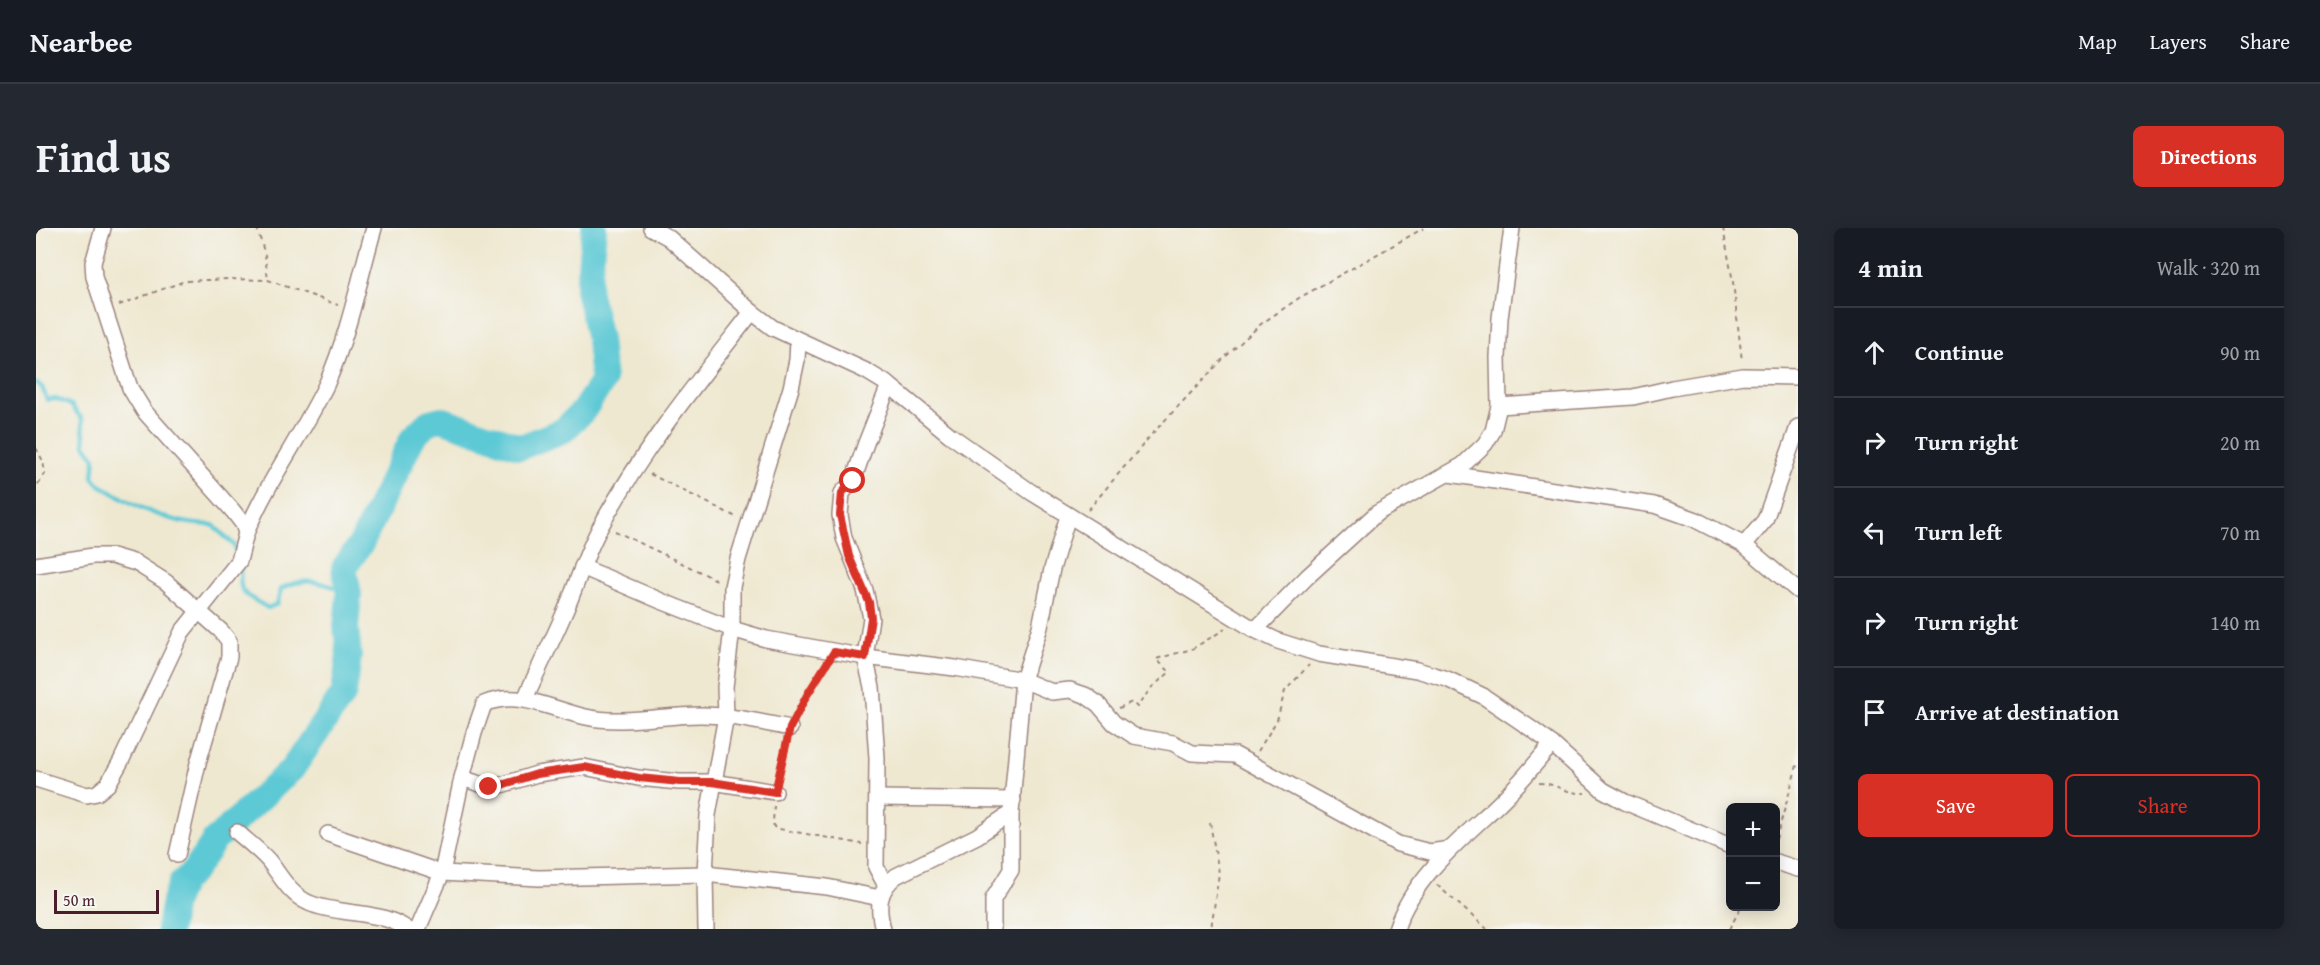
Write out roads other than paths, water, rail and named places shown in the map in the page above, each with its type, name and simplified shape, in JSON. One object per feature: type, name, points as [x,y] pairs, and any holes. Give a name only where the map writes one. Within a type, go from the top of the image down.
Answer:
[{"type":"street","points":[[103,228],[93,263],[94,278],[130,388],[144,411],[233,511],[243,524],[246,533]]},
{"type":"street","points":[[36,779],[87,795],[98,793],[108,783],[121,761],[182,632],[239,561],[246,533],[256,510],[327,382],[352,310],[374,228]]},
{"type":"street","points":[[651,228],[669,238],[773,328],[840,358],[890,385],[950,435],[1031,492],[1255,630],[1278,641],[1319,654],[1417,670],[1447,679],[1483,696],[1552,744],[1603,790],[1625,802],[1726,844]]},
{"type":"street","points":[[1255,630],[1307,576],[1377,513],[1449,474],[1463,465],[1485,444],[1493,431],[1499,406],[1500,318],[1512,228]]},
{"type":"street","points":[[525,699],[601,524],[683,402],[752,312]]},
{"type":"street","points":[[706,929],[705,873],[708,815],[712,782],[726,716],[726,663],[732,629],[732,587],[749,523],[791,388],[797,360],[798,341]]},
{"type":"street","points":[[1499,406],[1633,397],[1743,376],[1798,377]]},
{"type":"street","points":[[883,891],[876,867],[878,798],[872,687],[865,657],[871,618],[869,602],[849,556],[840,515],[842,493],[853,481],[890,385]]},
{"type":"street","points":[[1744,544],[1765,520],[1798,427]]},
{"type":"street","points":[[1449,474],[1654,505],[1694,519],[1744,544],[1798,591]]},
{"type":"street","points":[[993,929],[993,899],[1011,870],[1012,806],[1023,680],[1040,627],[1052,569],[1074,519]]},
{"type":"street","points":[[36,565],[93,556],[112,556],[136,563],[154,573],[221,631],[229,641],[230,650],[198,763],[177,855]]},
{"type":"street","points":[[582,567],[732,629],[766,639],[865,657],[955,668],[1023,680],[1052,692],[1070,690],[1085,694],[1098,704],[1114,723],[1134,736],[1173,743],[1192,753],[1235,755],[1398,844],[1430,852],[1450,849]]},
{"type":"street","points":[[418,929],[442,873],[462,778],[484,704],[503,698],[525,699],[587,717],[610,720],[659,716],[726,716],[790,728]]},
{"type":"street","points":[[1396,929],[1412,894],[1450,849],[1519,784],[1552,744]]},
{"type":"street","points":[[462,778],[489,787],[537,774],[584,767],[639,778],[712,782],[775,792]]},
{"type":"street","points":[[878,798],[1012,806]]},
{"type":"street","points":[[883,929],[879,908],[883,891],[896,876],[976,836],[1012,806]]},
{"type":"street","points":[[237,832],[268,860],[286,886],[301,899],[344,912],[366,914],[397,922],[406,929]]},
{"type":"street","points":[[328,834],[442,873],[539,878],[705,873],[883,891]]},
{"type":"street","points":[[1780,863],[1798,869]]},
{"type":"waterway","points":[[169,929],[174,901],[182,882],[194,871],[214,841],[292,769],[344,693],[349,656],[346,627],[349,594],[344,568],[362,542],[413,437],[429,422],[441,419],[521,447],[564,430],[583,411],[603,381],[599,339],[588,289],[594,228]]},
{"type":"waterway","points":[[36,383],[42,387],[47,400],[56,399],[71,405],[82,419],[85,445],[95,458],[93,477],[100,485],[127,501],[168,518],[182,522],[213,525],[234,545],[236,552]]},
{"type":"waterway","points":[[241,566],[240,583],[244,593],[268,608],[277,604],[281,589],[298,582],[316,582],[349,594]]}]
